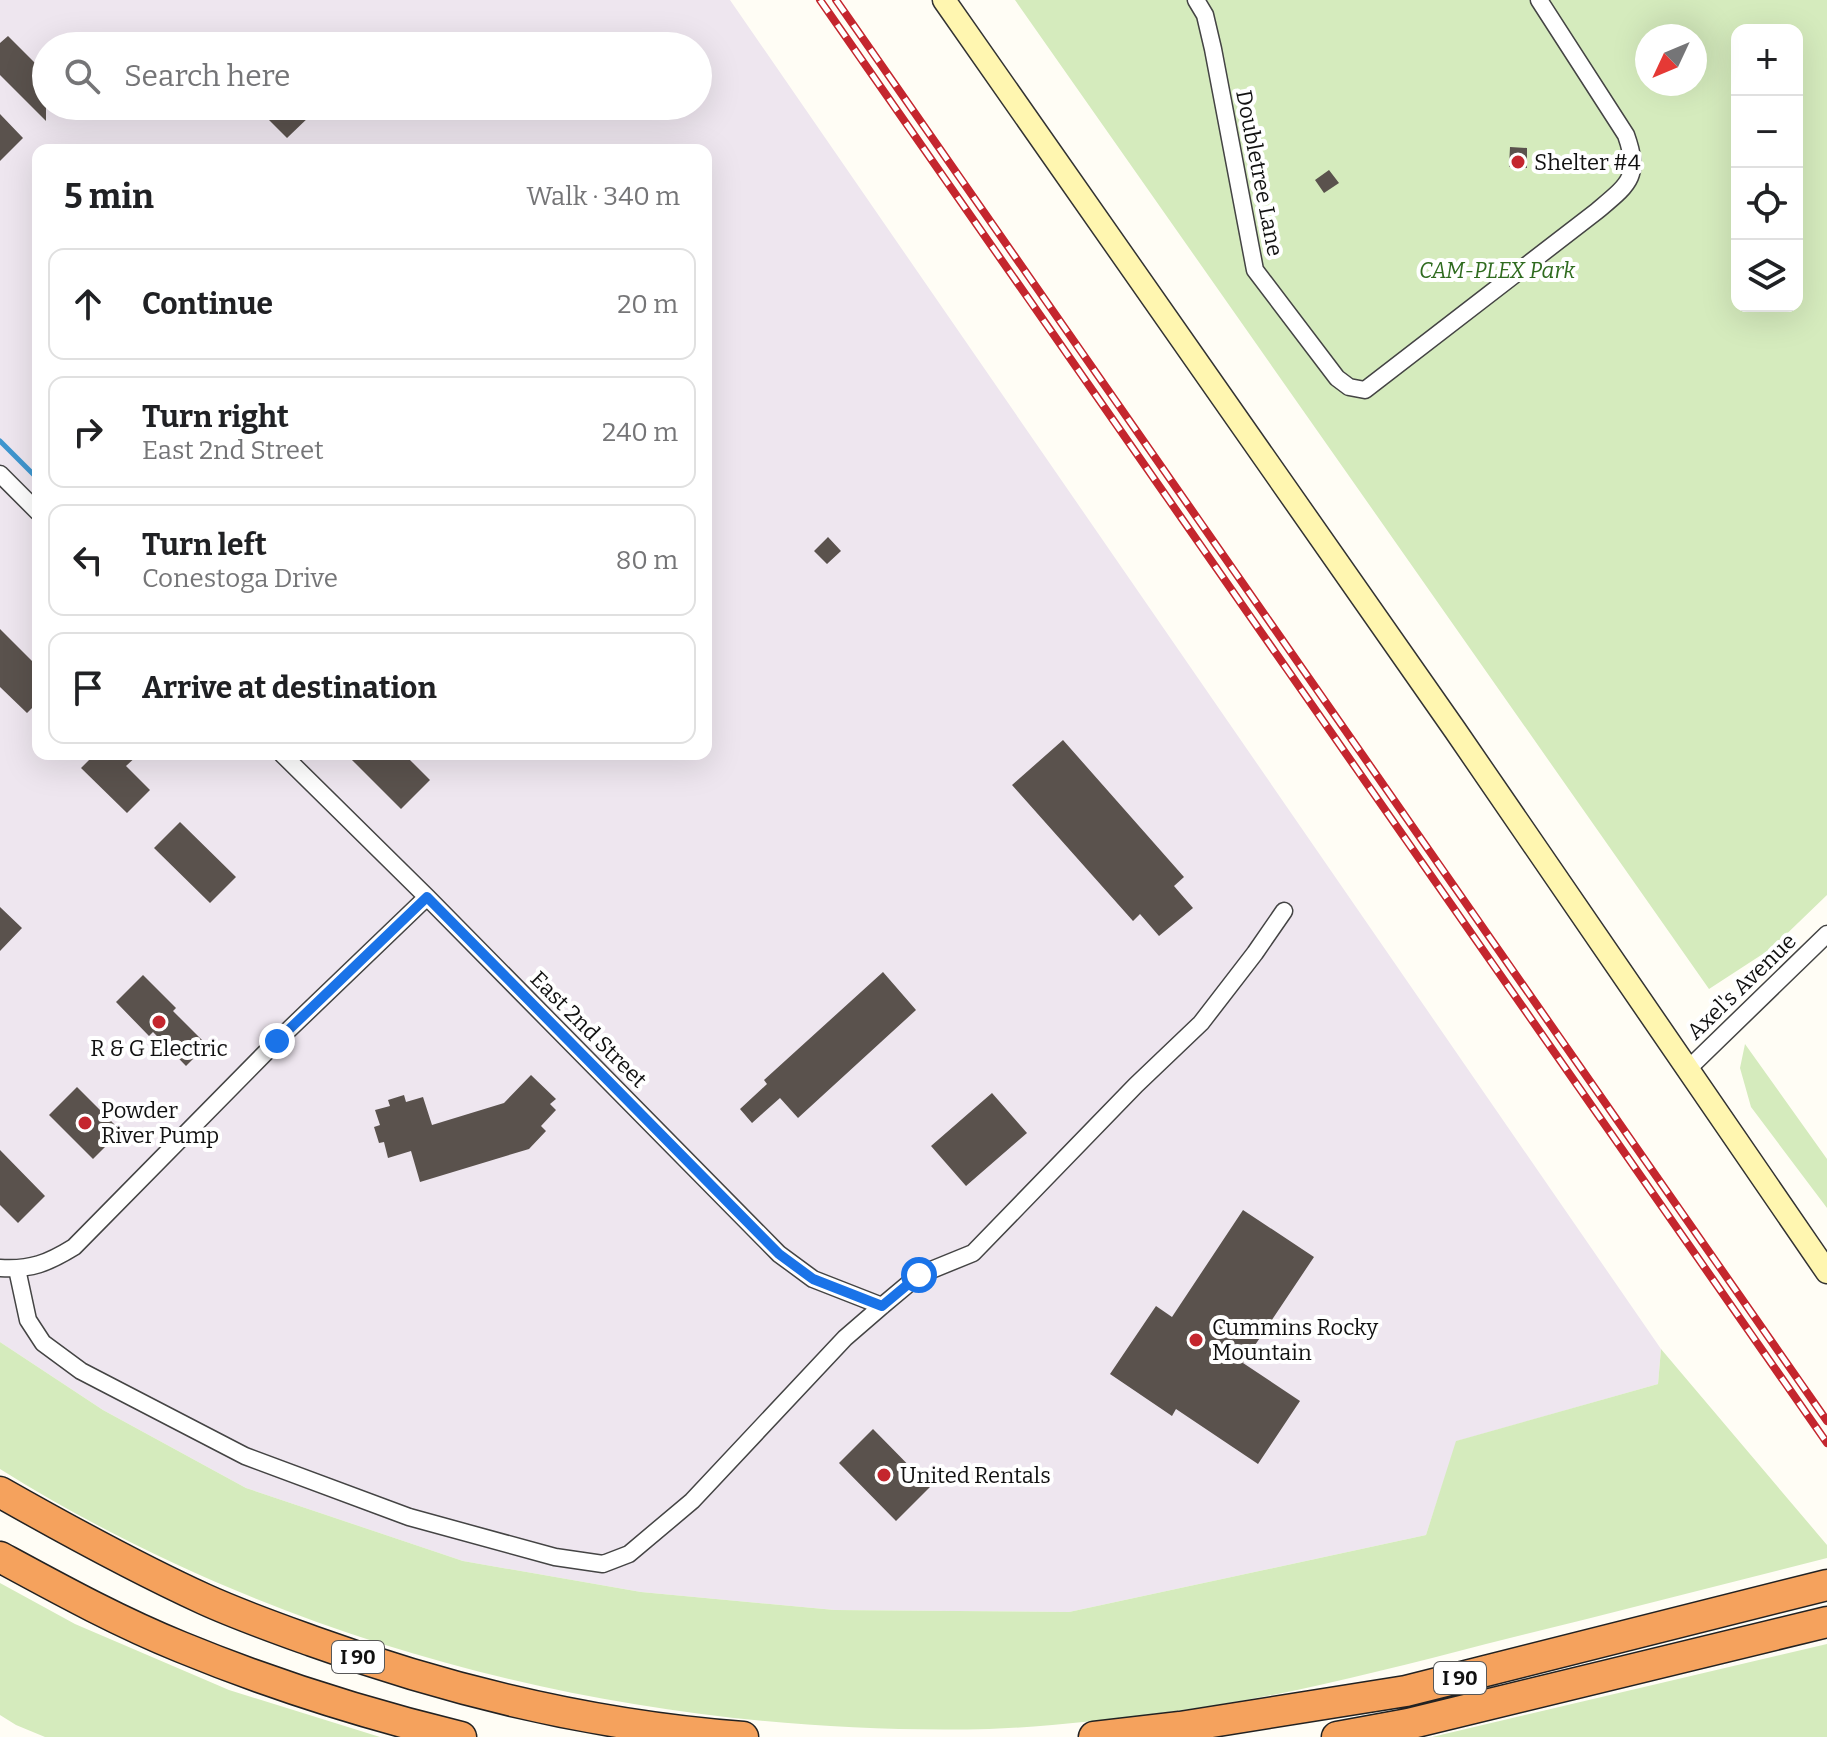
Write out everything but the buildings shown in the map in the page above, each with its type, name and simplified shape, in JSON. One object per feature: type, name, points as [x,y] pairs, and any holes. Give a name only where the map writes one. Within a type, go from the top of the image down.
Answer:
[{"type":"highway","name":"I 90","points":[[0,1492],[101,1549],[207,1601],[350,1655],[434,1681],[584,1717],[743,1737]]},
{"type":"highway","name":"I 90","points":[[0,1557],[72,1596],[179,1647],[284,1685],[461,1737]]},
{"type":"highway","name":"I 90","points":[[1094,1737],[1180,1727],[1406,1691],[1824,1586]]},
{"type":"highway","name":"I 90","points":[[1337,1737],[1408,1724],[1827,1622]]},
{"type":"main road","points":[[944,0],[1446,717],[1827,1272]]},
{"type":"street","name":"Doubletree Lane","points":[[1196,0],[1205,15],[1213,49],[1255,270],[1337,378],[1349,387],[1365,390],[1597,211],[1631,178],[1634,157],[1626,135],[1539,0]]},
{"type":"street","points":[[0,474],[32,506]]},
{"type":"street","name":"East 2nd Street","points":[[288,760],[779,1254],[813,1279],[882,1306]]},
{"type":"street","points":[[427,897],[277,1041],[74,1247],[47,1263],[8,1268],[28,1320],[43,1343],[81,1371],[245,1456],[409,1517],[555,1557],[603,1564],[629,1554],[692,1501],[845,1338],[882,1306],[919,1275],[973,1253],[1136,1085],[1201,1023],[1284,911]]},
{"type":"street","name":"Axel's Avenue","points":[[1687,1070],[1827,934]]},
{"type":"shaded area","points":[[0,0],[730,0],[1661,1349],[1658,1384],[1457,1441],[1426,1535],[1069,1612],[835,1610],[641,1592],[463,1561],[246,1488],[103,1410],[0,1342]]},
{"type":"green space","name":"CAM-PLEX Park","points":[[1015,0],[1827,0],[1827,895],[1772,948],[1709,989]]},
{"type":"green space","points":[[1745,1044],[1827,1159],[1827,1208],[1751,1107],[1740,1068]]},
{"type":"green space","points":[[0,1342],[103,1410],[246,1488],[463,1561],[641,1592],[835,1610],[1069,1612],[1426,1535],[1456,1441],[1658,1384],[1661,1349],[1827,1545],[1827,1558],[1364,1675],[1201,1707],[1075,1723],[989,1729],[860,1728],[731,1717],[602,1699],[475,1671],[351,1634],[230,1588],[113,1533],[0,1469]]},
{"type":"green space","points":[[0,1583],[75,1624],[229,1690],[380,1737],[45,1737],[0,1715]]},
{"type":"green space","points":[[1827,1644],[1827,1737],[1432,1737]]},
{"type":"waterway","points":[[0,441],[32,473]]},
{"type":"railway","points":[[820,0],[1827,1443]]},
{"type":"railway","points":[[836,0],[1827,1421]]},
{"type":"place","name":"Shelter #4","points":[[1518,162]]},
{"type":"place","name":"R & G Electric","points":[[159,1022]]},
{"type":"place","name":"Powder River Pump","points":[[85,1123]]},
{"type":"place","name":"Cummins Rocky Mountain","points":[[1196,1340]]},
{"type":"place","name":"United Rentals","points":[[884,1475]]},
{"type":"route","points":[[277,1041],[427,897],[779,1254],[813,1279],[882,1306],[919,1275]]}]
